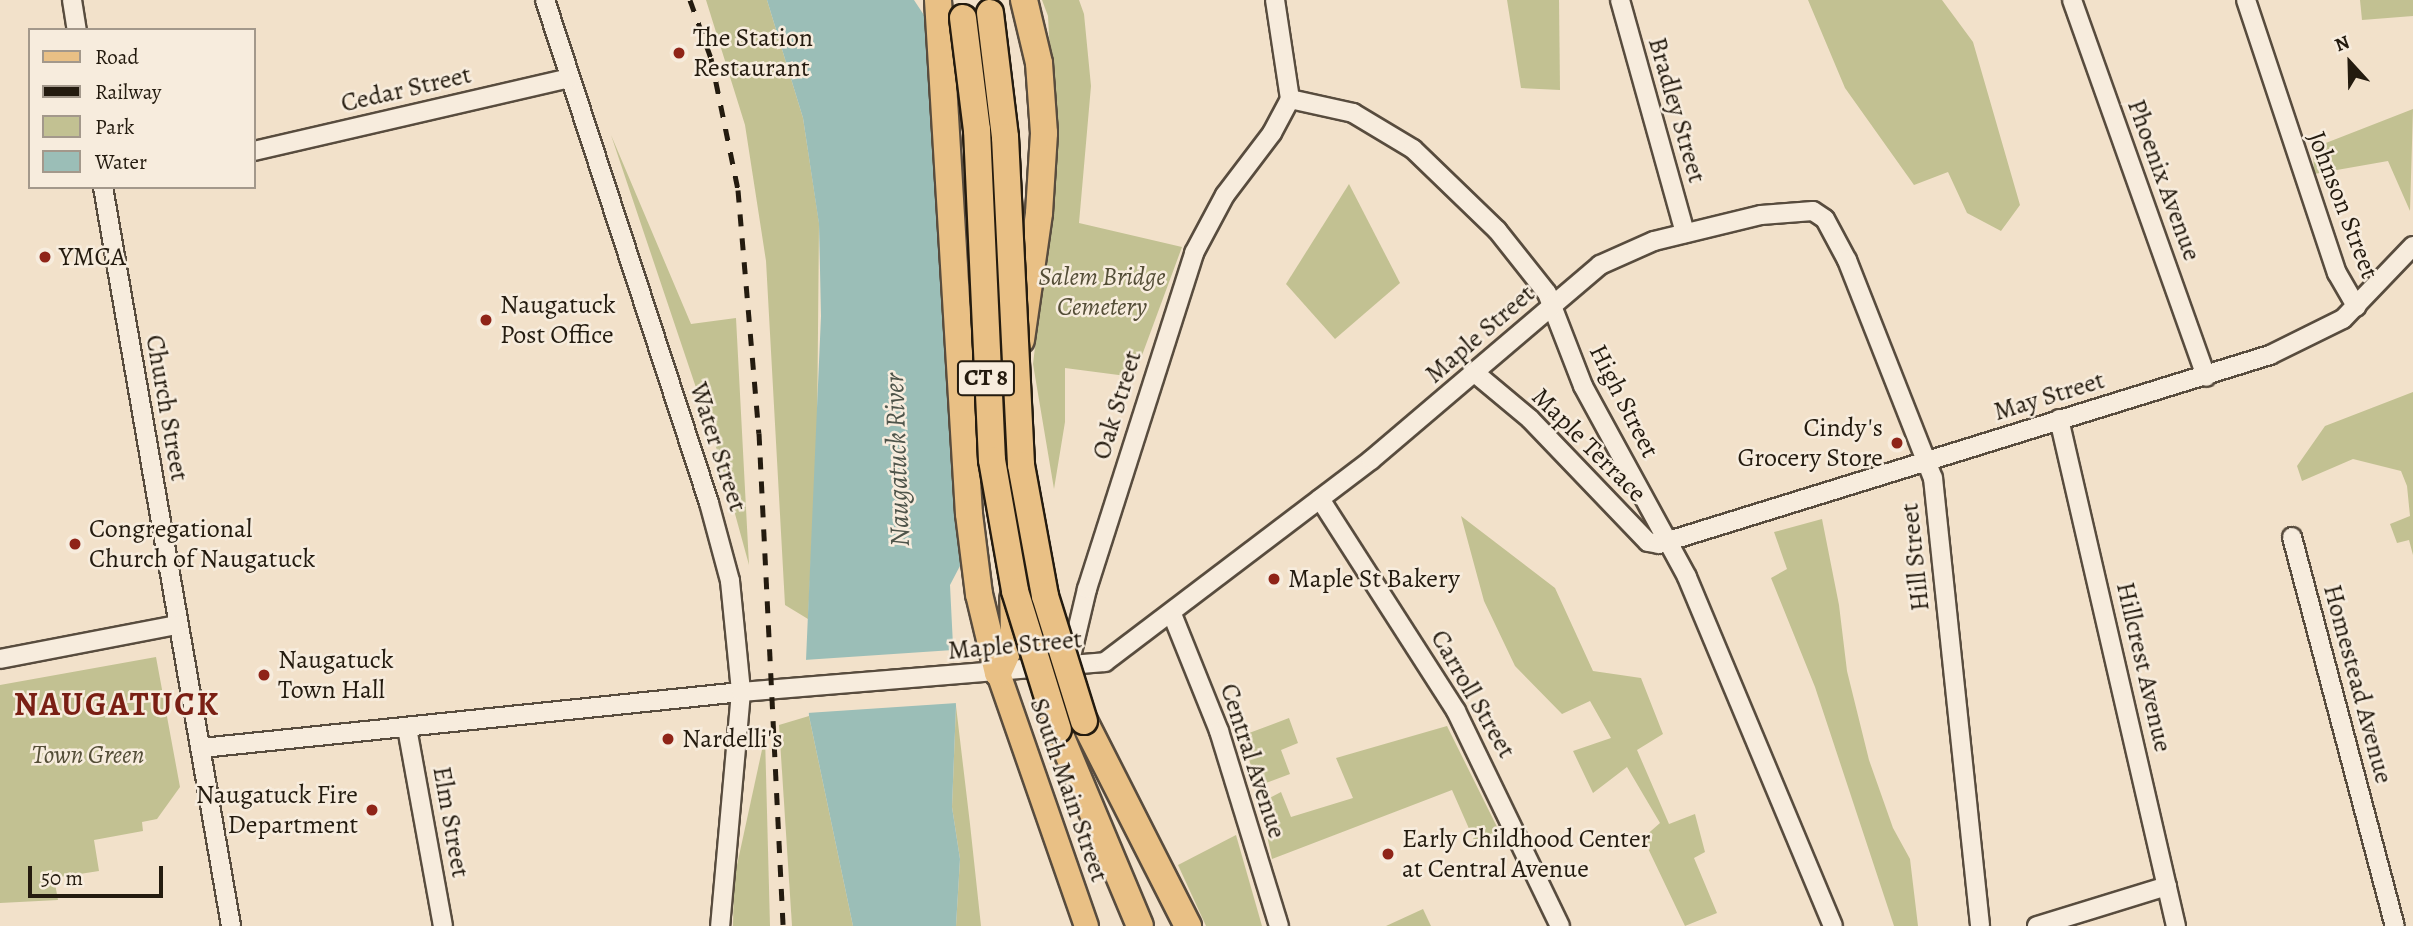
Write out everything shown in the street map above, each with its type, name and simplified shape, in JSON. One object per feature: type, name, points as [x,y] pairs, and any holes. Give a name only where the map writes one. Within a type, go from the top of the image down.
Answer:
[{"type":"highway","points":[[998,673],[1014,637],[1010,437],[1043,166],[1043,94],[1024,0]]},
{"type":"highway","name":"CT 8","points":[[988,6],[1005,137],[1021,465],[1045,596],[1084,721],[1170,926]]},
{"type":"highway","points":[[950,10],[974,567],[998,673]]},
{"type":"highway","name":"CT 8","points":[[950,10],[976,130],[992,460],[1015,591],[1058,730],[1139,926]]},
{"type":"highway","points":[[1084,721],[1188,926]]},
{"type":"main road","name":"South Main Street","points":[[998,673],[1086,926]]},
{"type":"street","points":[[72,0],[77,28]]},
{"type":"street","name":"Water Street","points":[[545,0],[721,540],[730,581],[741,692],[720,926]]},
{"type":"street","points":[[1275,0],[1290,99]]},
{"type":"street","name":"Bradley Street","points":[[1620,0],[1685,233]]},
{"type":"street","name":"Phoenix Avenue","points":[[2072,0],[2206,377]]},
{"type":"street","name":"Johnson Street","points":[[2246,0],[2332,261],[2357,307]]},
{"type":"street","name":"Cedar Street","points":[[256,151],[570,78]]},
{"type":"street","name":"High Street","points":[[1290,99],[1353,113],[1413,149],[1497,230],[1553,304],[1583,386],[1669,542],[1833,926]]},
{"type":"street","name":"Oak Street","points":[[1069,668],[1087,589],[1194,253],[1225,195],[1272,133],[1290,99]]},
{"type":"street","name":"Church Street","points":[[103,189],[231,926]]},
{"type":"street","name":"Maple Street","points":[[202,748],[741,692],[1069,668],[1114,658],[1320,499],[1475,373],[1600,265],[1654,241],[1685,233],[1762,215],[1812,211]]},
{"type":"street","name":"Hill Street","points":[[1812,211],[1825,219],[1847,260],[1928,461],[1937,500],[1980,926]]},
{"type":"street","name":"May Street","points":[[1669,542],[2059,419],[2206,377],[2307,340],[2357,307],[2412,250]]},
{"type":"street","name":"Maple Terrace","points":[[1475,373],[1530,419],[1648,542],[1669,542]]},
{"type":"street","name":"Hillcrest Avenue","points":[[2059,419],[2176,926]]},
{"type":"street","name":"Carroll Street","points":[[1320,499],[1455,711],[1560,926]]},
{"type":"street","name":"Homestead Avenue","points":[[2292,537],[2395,926]]},
{"type":"street","name":"Central Avenue","points":[[1172,614],[1219,731],[1279,926]]},
{"type":"street","points":[[0,659],[177,625]]},
{"type":"street","name":"Elm Street","points":[[407,728],[443,926]]},
{"type":"street","points":[[2037,926],[2167,886]]},
{"type":"green space","points":[[706,0],[767,0],[803,118],[819,223],[817,439],[808,619],[785,605],[766,261],[745,125]]},
{"type":"green space","name":"Salem Bridge Cemetery","points":[[1042,0],[1079,0],[1084,14],[1091,86],[1079,223],[1182,247],[1134,377],[1065,368],[1065,422],[1054,489],[1033,364],[1056,171],[1048,16]]},
{"type":"green space","points":[[1507,0],[1559,0],[1560,90],[1521,88]]},
{"type":"green space","points":[[1808,0],[1942,0],[1973,42],[2020,205],[2001,231],[1967,213],[1948,172],[1914,185],[1845,88]]},
{"type":"green space","points":[[2360,0],[2413,0],[2413,16],[2362,20]]},
{"type":"green space","points":[[2413,109],[2410,211],[2388,161],[2314,174],[2313,148]]},
{"type":"green space","points":[[611,135],[691,324],[736,318],[749,565],[720,459]]},
{"type":"green space","points":[[1349,184],[1400,283],[1335,339],[1286,284]]},
{"type":"green space","points":[[2413,392],[2413,555],[2409,540],[2397,543],[2390,524],[2410,516],[2407,486],[2401,471],[2353,459],[2302,481],[2297,466],[2325,426]]},
{"type":"green space","points":[[1461,516],[1555,588],[1593,671],[1641,678],[1663,734],[1637,750],[1669,824],[1695,814],[1705,852],[1694,858],[1717,913],[1685,926],[1643,838],[1660,823],[1627,767],[1593,793],[1573,751],[1611,738],[1590,701],[1562,714],[1515,666],[1484,601]]},
{"type":"green space","points":[[1822,519],[1839,605],[1847,671],[1869,760],[1893,828],[1910,859],[1918,926],[1894,926],[1815,687],[1771,578],[1787,569],[1774,532]]},
{"type":"green space","name":"Town Green","points":[[156,657],[180,787],[157,819],[142,822],[143,831],[94,840],[99,871],[54,878],[58,900],[0,903],[0,685]]},
{"type":"green space","points":[[956,706],[981,926],[956,926],[960,859],[952,807]]},
{"type":"green space","points":[[809,716],[853,926],[792,926],[779,725]]},
{"type":"green space","points":[[1289,718],[1298,743],[1281,750],[1290,774],[1258,786],[1241,736]]},
{"type":"green space","points":[[1447,726],[1500,833],[1474,840],[1452,790],[1272,859],[1260,803],[1281,792],[1291,817],[1353,798],[1336,758]]},
{"type":"green space","points":[[765,736],[770,926],[733,926],[734,879]]},
{"type":"green space","points":[[1236,835],[1262,926],[1206,926],[1178,865]]},
{"type":"green space","points":[[1423,909],[1431,926],[1386,926]]},
{"type":"water","name":"Naugatuck River","points":[[767,0],[914,0],[947,50],[957,75],[968,302],[968,532],[961,564],[950,585],[956,706],[952,807],[960,859],[956,926],[853,926],[809,716],[806,660],[821,316],[819,224],[803,118]]},
{"type":"pier","points":[[953,650],[957,703],[807,713],[804,660]]},
{"type":"railway","points":[[690,0],[711,58],[738,190],[759,433],[783,926]]},
{"type":"place","name":"The Station Restaurant","points":[[679,53]]},
{"type":"place","name":"YMCA","points":[[45,257]]},
{"type":"place","name":"Naugatuck Post Office","points":[[486,320]]},
{"type":"place","name":"Cindy's Grocery Store","points":[[1897,443]]},
{"type":"place","name":"Congregational Church of Naugatuck","points":[[75,544]]},
{"type":"place","name":"Maple St Bakery","points":[[1274,579]]},
{"type":"place","name":"Naugatuck Town Hall","points":[[264,675]]},
{"type":"place","name":"Nardelli's","points":[[668,739]]},
{"type":"place","name":"Naugatuck Fire Department","points":[[372,810]]},
{"type":"place","name":"Early Childhood Center at Central Avenue","points":[[1388,854]]},
{"type":"district","name":"NAUGATUCK","points":[[117,704]]}]
